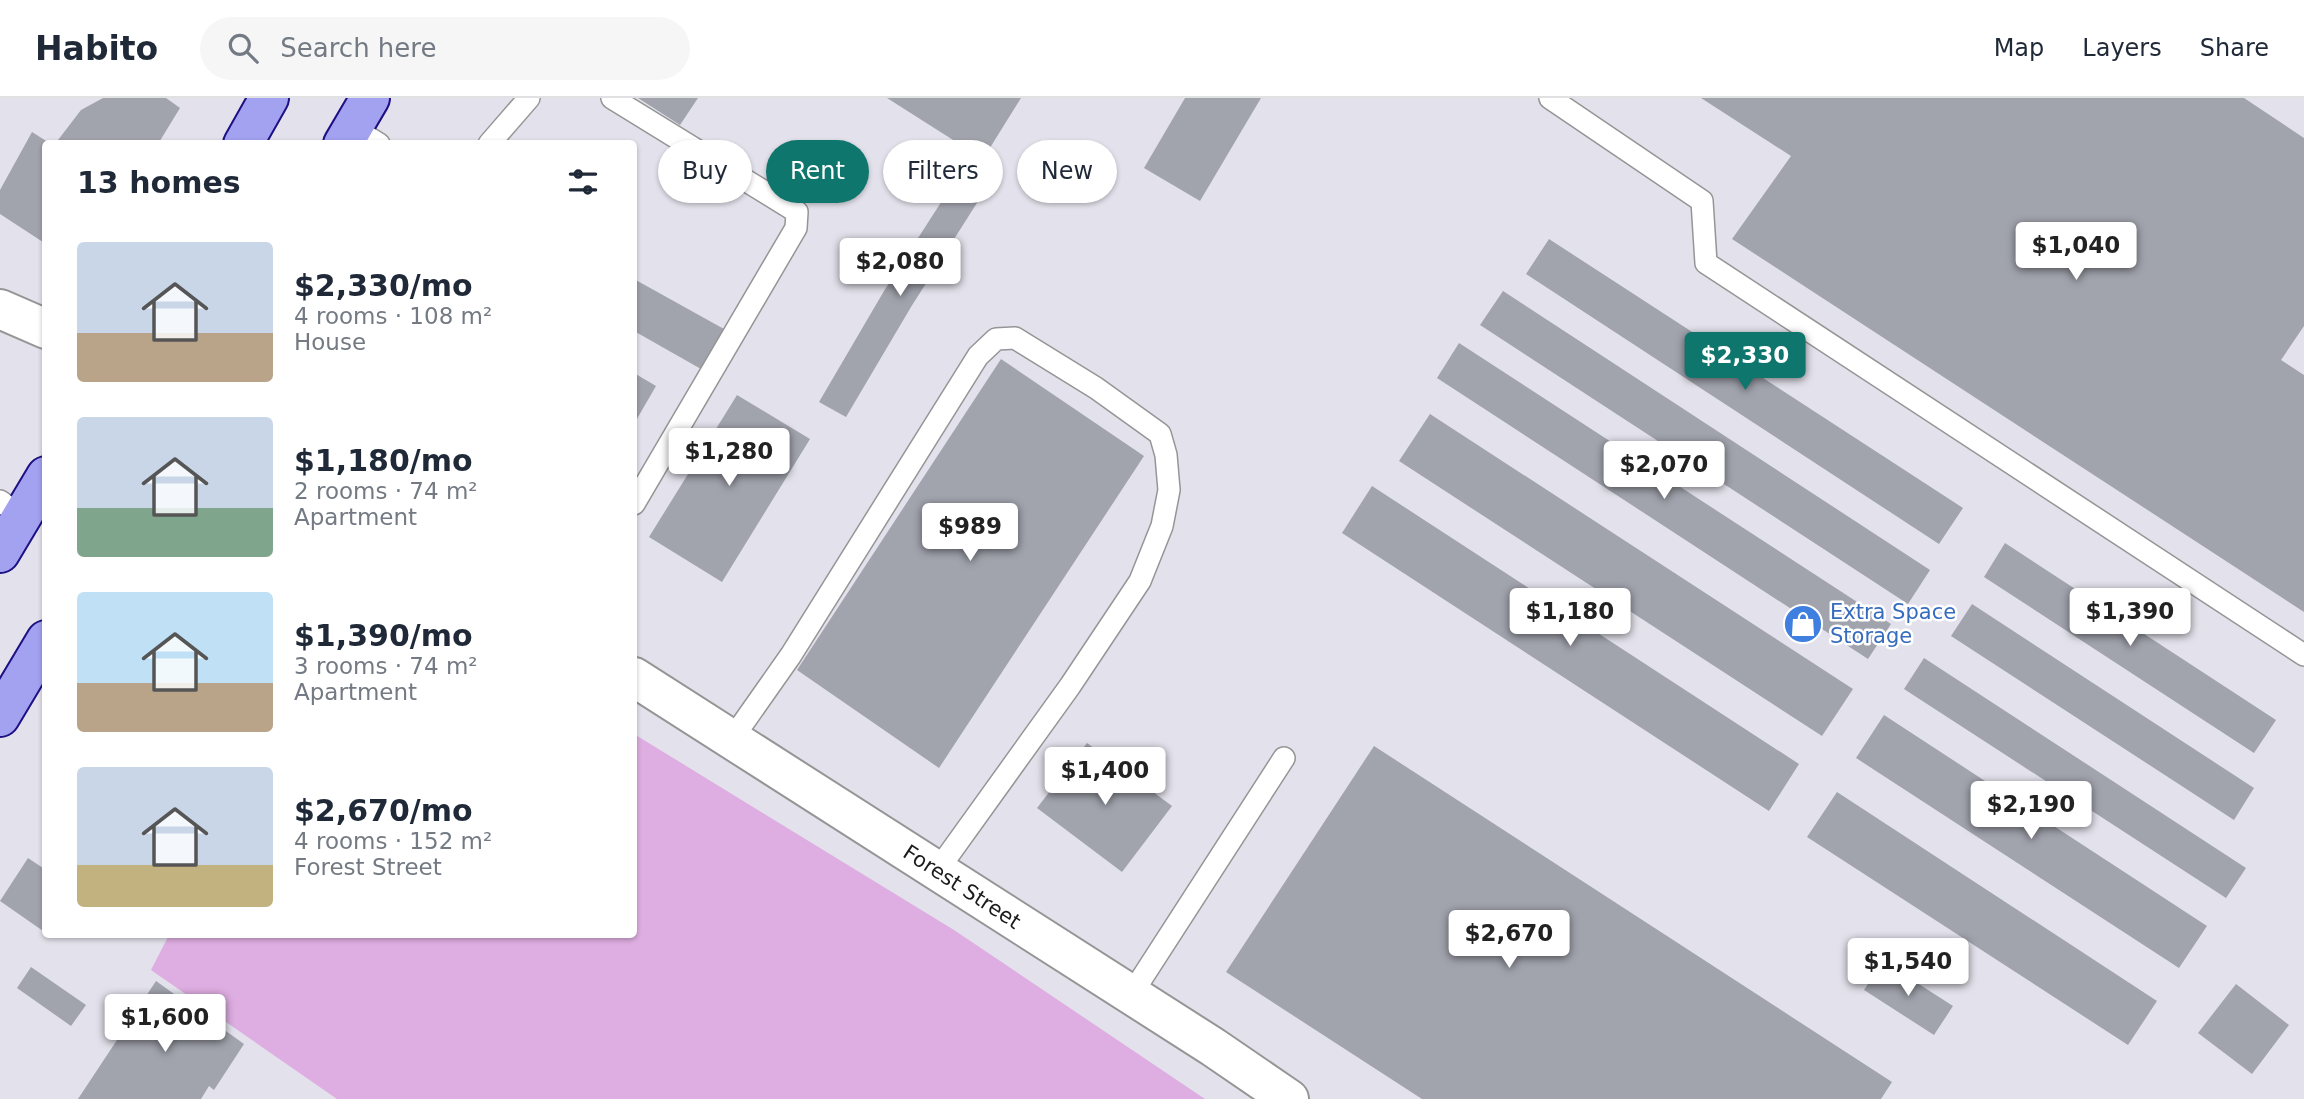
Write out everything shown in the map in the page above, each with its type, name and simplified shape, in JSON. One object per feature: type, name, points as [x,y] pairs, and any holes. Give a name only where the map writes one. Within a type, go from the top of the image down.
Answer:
[{"type":"main road","points":[[245,140],[270,98]]},
{"type":"main road","points":[[0,553],[11,509],[42,480]]},
{"type":"main road","points":[[0,717],[42,647]]},
{"type":"street","points":[[0,309],[42,327]]},
{"type":"street","name":"Forest Street","points":[[637,679],[1290,1099]]},
{"type":"lane","points":[[492,140],[529,98]]},
{"type":"lane","points":[[612,98],[797,212],[796,228],[637,499]]},
{"type":"lane","points":[[1550,98],[1702,201],[1706,263],[2304,654]]},
{"type":"lane","points":[[732,739],[791,655],[978,356],[996,339],[1015,338],[1096,388],[1160,434],[1166,454],[1169,490],[1162,526],[1139,581],[1070,686],[937,871]]},
{"type":"lane","points":[[1131,995],[1284,758]]},
{"type":"shaded area","points":[[637,736],[954,930],[1205,1099],[337,1099],[151,970],[167,938],[637,938]]},
{"type":"building","points":[[103,98],[166,98],[180,108],[160,140],[58,140],[81,110]]},
{"type":"building","points":[[638,98],[698,98],[680,125]]},
{"type":"building","points":[[887,98],[1021,98],[995,140],[953,140]]},
{"type":"building","points":[[1185,98],[1261,98],[1200,201],[1144,168]]},
{"type":"building","points":[[1701,98],[2244,98],[2304,138],[2304,326],[2281,360],[2304,375],[2304,612],[1732,239],[1791,156]]},
{"type":"building","points":[[32,132],[45,140],[42,140],[42,241],[0,214],[0,190]]},
{"type":"building","points":[[941,203],[977,203],[846,417],[819,402],[884,291]]},
{"type":"building","points":[[1549,239],[1963,508],[1939,544],[1526,274]]},
{"type":"building","points":[[637,281],[724,329],[701,369],[637,333]]},
{"type":"building","points":[[1503,291],[1930,570],[1908,604],[1480,325]]},
{"type":"building","points":[[1459,343],[1891,624],[1868,659],[1437,378]]},
{"type":"building","points":[[1001,359],[1144,456],[939,768],[797,670]]},
{"type":"building","points":[[637,375],[656,386],[637,419]]},
{"type":"building","points":[[737,395],[810,439],[722,582],[649,537]]},
{"type":"building","points":[[1430,414],[1853,689],[1822,736],[1399,461]]},
{"type":"building","points":[[1372,486],[1799,764],[1769,811],[1342,533]]},
{"type":"building","points":[[2005,543],[2276,720],[2254,753],[1984,577]]},
{"type":"building","points":[[1972,604],[2254,788],[2234,820],[1951,636]]},
{"type":"building","points":[[1924,658],[2246,868],[2226,898],[1904,689]]},
{"type":"building","points":[[1884,715],[2207,926],[2179,968],[1856,758]]},
{"type":"building","points":[[1087,743],[1172,806],[1122,872],[1037,808]]},
{"type":"building","points":[[1374,746],[1892,1082],[1881,1099],[1422,1099],[1226,972]]},
{"type":"building","points":[[1837,792],[2157,1001],[2128,1045],[1807,837]]},
{"type":"building","points":[[28,858],[42,867],[42,930],[0,901]]},
{"type":"building","points":[[1883,961],[1953,1006],[1934,1035],[1864,990]]},
{"type":"building","points":[[31,967],[86,1005],[71,1026],[17,988]]},
{"type":"building","points":[[156,981],[244,1044],[214,1090],[209,1086],[201,1099],[78,1099]]},
{"type":"building","points":[[2236,984],[2289,1025],[2252,1074],[2198,1033]]},
{"type":"place","name":"Extra Space Storage","points":[[1803,624]]}]
